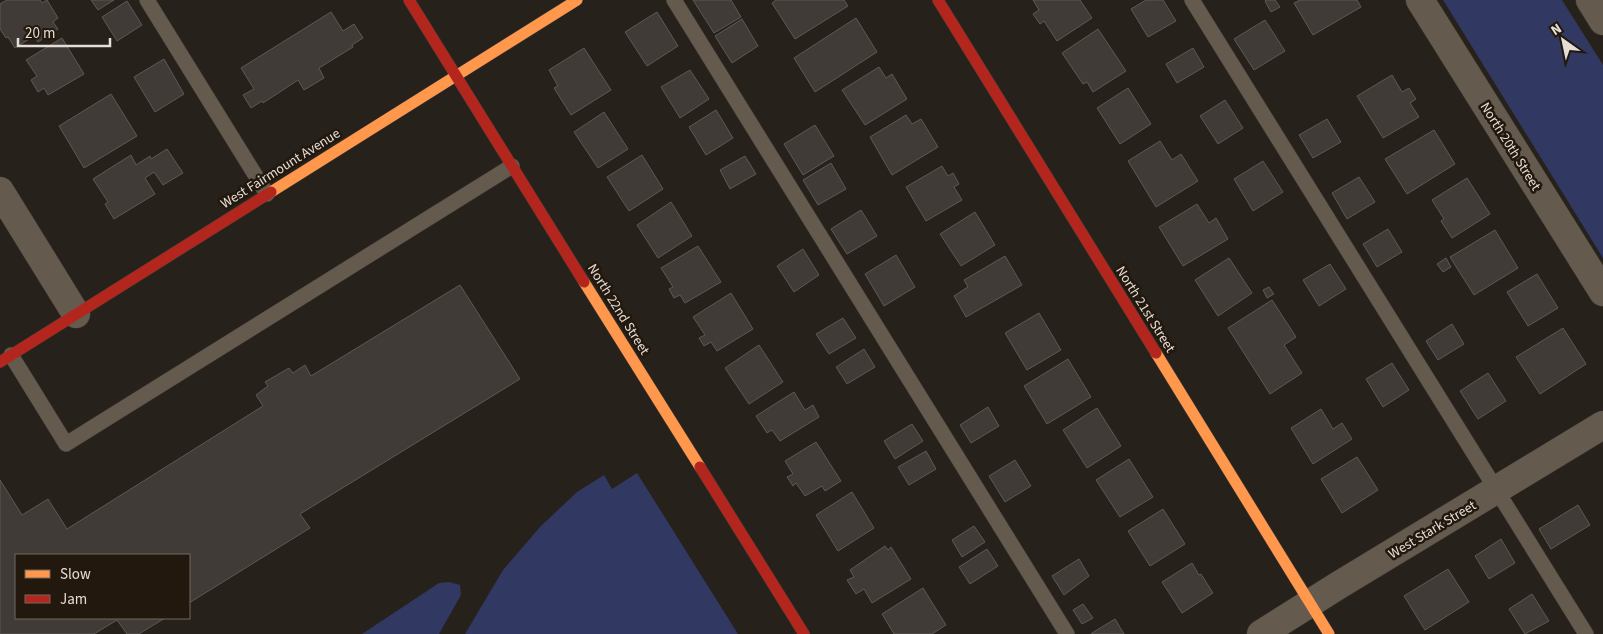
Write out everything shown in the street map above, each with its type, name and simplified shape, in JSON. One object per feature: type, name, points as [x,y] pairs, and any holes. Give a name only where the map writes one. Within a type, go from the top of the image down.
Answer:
[{"type":"street","name":"North 22nd Street","points":[[409,0],[804,634]]},
{"type":"street","name":"West Fairmount Avenue","points":[[6,358],[576,0]]},
{"type":"street","name":"North 21st Street","points":[[938,0],[1329,634]]},
{"type":"street","name":"North 20th Street","points":[[1420,0],[1603,292]]},
{"type":"street","points":[[1590,0],[1603,21]]},
{"type":"street","points":[[0,191],[76,314]]},
{"type":"street","name":"West Stark Street","points":[[1261,634],[1603,425]]},
{"type":"lane","points":[[147,0],[266,194]]},
{"type":"lane","points":[[674,0],[1068,634]]},
{"type":"lane","points":[[1192,0],[1586,634]]},
{"type":"lane","points":[[6,358],[66,444],[512,166]]},
{"type":"shaded area","points":[[1443,0],[1562,0],[1603,65],[1603,258]]},
{"type":"shaded area","points":[[637,473],[738,634],[465,634],[503,570],[540,527],[577,492],[604,475],[612,489]]},
{"type":"shaded area","points":[[449,582],[460,585],[461,595],[439,634],[362,634],[439,583]]},
{"type":"building","points":[[7,0],[40,0],[42,3],[47,0],[58,18],[53,22],[58,29],[38,42],[34,36],[15,48],[0,29],[0,4]]},
{"type":"building","points":[[91,0],[114,0],[98,10]]},
{"type":"building","points":[[693,0],[731,0],[741,17],[714,33]]},
{"type":"building","points":[[776,0],[844,0],[848,6],[795,39],[772,3]]},
{"type":"building","points":[[1033,0],[1080,0],[1092,18],[1057,41],[1044,21],[1040,24],[1033,14],[1039,10]]},
{"type":"building","points":[[1146,0],[1163,0],[1176,21],[1148,37],[1131,9]]},
{"type":"building","points":[[1266,0],[1275,0],[1280,7],[1271,12]]},
{"type":"building","points":[[1300,0],[1357,0],[1361,7],[1313,35],[1294,3]]},
{"type":"building","points":[[127,1],[142,25],[117,41],[102,17]]},
{"type":"building","points":[[331,12],[343,31],[354,24],[363,38],[352,45],[353,47],[319,68],[324,78],[304,90],[298,80],[263,103],[262,101],[251,108],[243,95],[254,89],[241,68]]},
{"type":"building","points":[[657,12],[678,46],[647,66],[625,32]]},
{"type":"building","points":[[856,18],[877,52],[815,92],[794,58]]},
{"type":"building","points":[[742,19],[758,46],[732,63],[715,36]]},
{"type":"building","points":[[1265,20],[1285,51],[1254,70],[1234,39]]},
{"type":"building","points":[[1098,29],[1126,71],[1093,92],[1087,82],[1083,84],[1062,53]]},
{"type":"building","points":[[62,38],[84,74],[48,95],[44,88],[38,92],[31,80],[37,76],[26,60]]},
{"type":"building","points":[[584,48],[611,90],[571,115],[554,88],[558,86],[549,70]]},
{"type":"building","points":[[1193,48],[1204,67],[1177,83],[1166,64]]},
{"type":"building","points":[[164,59],[184,94],[155,112],[134,77]]},
{"type":"building","points":[[879,67],[886,78],[892,74],[907,99],[865,125],[842,90]]},
{"type":"building","points":[[690,70],[709,99],[680,118],[661,87]]},
{"type":"building","points":[[1392,75],[1402,92],[1409,88],[1416,99],[1410,103],[1419,117],[1383,138],[1357,96]]},
{"type":"building","points":[[1128,88],[1151,124],[1120,144],[1097,108]]},
{"type":"building","points":[[111,94],[137,136],[84,168],[59,126]]},
{"type":"building","points":[[1225,100],[1243,128],[1218,144],[1200,116]]},
{"type":"building","points":[[716,110],[733,138],[706,155],[689,127]]},
{"type":"building","points":[[604,112],[628,149],[598,168],[574,132]]},
{"type":"building","points":[[906,115],[912,124],[921,119],[938,147],[892,175],[870,137]]},
{"type":"building","points":[[1327,119],[1341,142],[1313,158],[1299,135]]},
{"type":"building","points":[[815,125],[834,156],[803,175],[784,144]]},
{"type":"building","points":[[1434,130],[1455,164],[1407,194],[1385,159]]},
{"type":"building","points":[[1160,141],[1172,160],[1181,154],[1198,181],[1156,207],[1128,161]]},
{"type":"building","points":[[167,149],[183,173],[163,185],[154,172],[145,178],[155,194],[114,219],[105,204],[108,202],[93,179],[131,155],[136,165],[150,156],[151,159]]},
{"type":"building","points":[[642,155],[663,189],[629,211],[607,177]]},
{"type":"building","points":[[745,156],[756,174],[730,189],[720,170]]},
{"type":"building","points":[[1263,161],[1283,192],[1253,211],[1234,179]]},
{"type":"building","points":[[831,163],[846,189],[818,205],[803,180]]},
{"type":"building","points":[[942,166],[948,176],[953,173],[959,184],[954,187],[962,200],[926,221],[906,187]]},
{"type":"building","points":[[1359,177],[1375,202],[1347,219],[1332,193]]},
{"type":"building","points":[[1467,178],[1490,214],[1452,238],[1441,221],[1444,219],[1432,200]]},
{"type":"building","points":[[671,202],[692,236],[658,258],[637,225]]},
{"type":"building","points":[[1197,204],[1209,223],[1216,218],[1228,239],[1183,266],[1159,227]]},
{"type":"building","points":[[861,210],[877,236],[847,254],[831,229]]},
{"type":"building","points":[[975,212],[995,245],[961,266],[940,234]]},
{"type":"building","points":[[1388,229],[1402,252],[1377,267],[1363,244]]},
{"type":"building","points":[[1495,230],[1518,268],[1474,295],[1450,257]]},
{"type":"building","points":[[698,246],[721,282],[685,303],[680,295],[674,298],[669,289],[673,287],[661,268]]},
{"type":"building","points":[[803,249],[819,275],[794,292],[777,266]]},
{"type":"building","points":[[896,255],[915,287],[884,306],[865,274]]},
{"type":"building","points":[[1005,256],[1022,285],[966,317],[954,296],[968,287],[964,280]]},
{"type":"building","points":[[1229,258],[1252,293],[1218,316],[1195,280]]},
{"type":"building","points":[[1446,258],[1451,267],[1443,272],[1437,264]]},
{"type":"building","points":[[1330,264],[1346,289],[1319,306],[1303,280]]},
{"type":"building","points":[[1537,274],[1558,308],[1528,326],[1507,292]]},
{"type":"building","points":[[460,285],[520,379],[300,514],[310,528],[190,602],[190,554],[15,554],[15,619],[163,619],[139,634],[127,634],[117,620],[94,634],[0,634],[0,480],[22,515],[48,499],[67,529],[263,406],[256,395],[268,386],[265,382],[289,368],[293,373],[305,365],[311,376]]},
{"type":"building","points":[[1269,287],[1274,294],[1267,298],[1263,290]]},
{"type":"building","points":[[731,293],[753,329],[717,351],[711,342],[704,346],[699,338],[705,335],[693,317]]},
{"type":"building","points":[[1272,300],[1296,337],[1284,345],[1302,373],[1270,394],[1228,328]]},
{"type":"building","points":[[1039,313],[1061,350],[1027,370],[1005,333]]},
{"type":"building","points":[[843,318],[856,338],[829,354],[816,334]]},
{"type":"building","points":[[1452,324],[1464,344],[1438,360],[1426,341]]},
{"type":"building","points":[[1563,328],[1586,364],[1540,394],[1516,357]]},
{"type":"building","points":[[759,345],[783,382],[749,404],[725,368]]},
{"type":"building","points":[[864,349],[875,367],[847,384],[836,367]]},
{"type":"building","points":[[1068,359],[1091,397],[1047,424],[1024,386]]},
{"type":"building","points":[[1392,363],[1409,390],[1383,407],[1366,379]]},
{"type":"building","points":[[1488,373],[1506,401],[1478,419],[1460,391]]},
{"type":"building","points":[[794,392],[805,410],[813,405],[819,417],[780,441],[772,430],[767,433],[756,416]]},
{"type":"building","points":[[988,407],[999,426],[971,443],[960,425]]},
{"type":"building","points":[[1097,408],[1121,446],[1087,468],[1063,430]]},
{"type":"building","points":[[1321,409],[1333,429],[1342,423],[1352,439],[1313,464],[1291,428]]},
{"type":"building","points":[[912,424],[923,441],[895,459],[884,441]]},
{"type":"building","points":[[816,442],[841,481],[825,491],[822,486],[805,496],[796,483],[793,486],[787,477],[793,474],[785,461]]},
{"type":"building","points":[[926,451],[936,469],[909,485],[898,467]]},
{"type":"building","points":[[1357,457],[1378,490],[1342,513],[1321,479]]},
{"type":"building","points":[[1129,459],[1153,497],[1120,517],[1096,480]]},
{"type":"building","points":[[1015,460],[1031,486],[1005,502],[989,476]]},
{"type":"building","points":[[852,492],[874,528],[838,551],[816,515]]},
{"type":"building","points":[[1578,505],[1590,525],[1551,549],[1539,529]]},
{"type":"building","points":[[1163,509],[1185,544],[1150,566],[1128,531]]},
{"type":"building","points":[[974,526],[985,542],[962,557],[952,540]]},
{"type":"building","points":[[1501,539],[1515,563],[1489,579],[1475,556]]},
{"type":"building","points":[[885,546],[888,550],[891,547],[911,579],[872,603],[864,589],[856,594],[847,580],[854,577],[850,570]]},
{"type":"building","points":[[987,549],[998,566],[970,584],[959,567]]},
{"type":"building","points":[[1079,559],[1089,576],[1064,595],[1052,576]]},
{"type":"building","points":[[1192,563],[1213,593],[1182,613],[1162,582]]},
{"type":"building","points":[[1448,569],[1469,602],[1425,630],[1404,596]]},
{"type":"building","points":[[923,588],[946,625],[932,634],[894,634],[882,614]]},
{"type":"building","points":[[1532,594],[1549,621],[1525,634],[1509,609]]},
{"type":"building","points":[[1083,604],[1093,618],[1082,624],[1073,610]]},
{"type":"building","points":[[1115,619],[1124,634],[1091,634],[1092,633]]},
{"type":"traffic: slow","points":[[271,192],[577,0]]},
{"type":"traffic: slow","points":[[584,282],[700,467]]},
{"type":"traffic: slow","points":[[1156,353],[1329,634]]},
{"type":"traffic: jam","points":[[409,0],[584,282]]},
{"type":"traffic: jam","points":[[938,0],[1156,353]]},
{"type":"traffic: jam","points":[[0,362],[271,192]]},
{"type":"traffic: jam","points":[[700,467],[804,634]]}]
